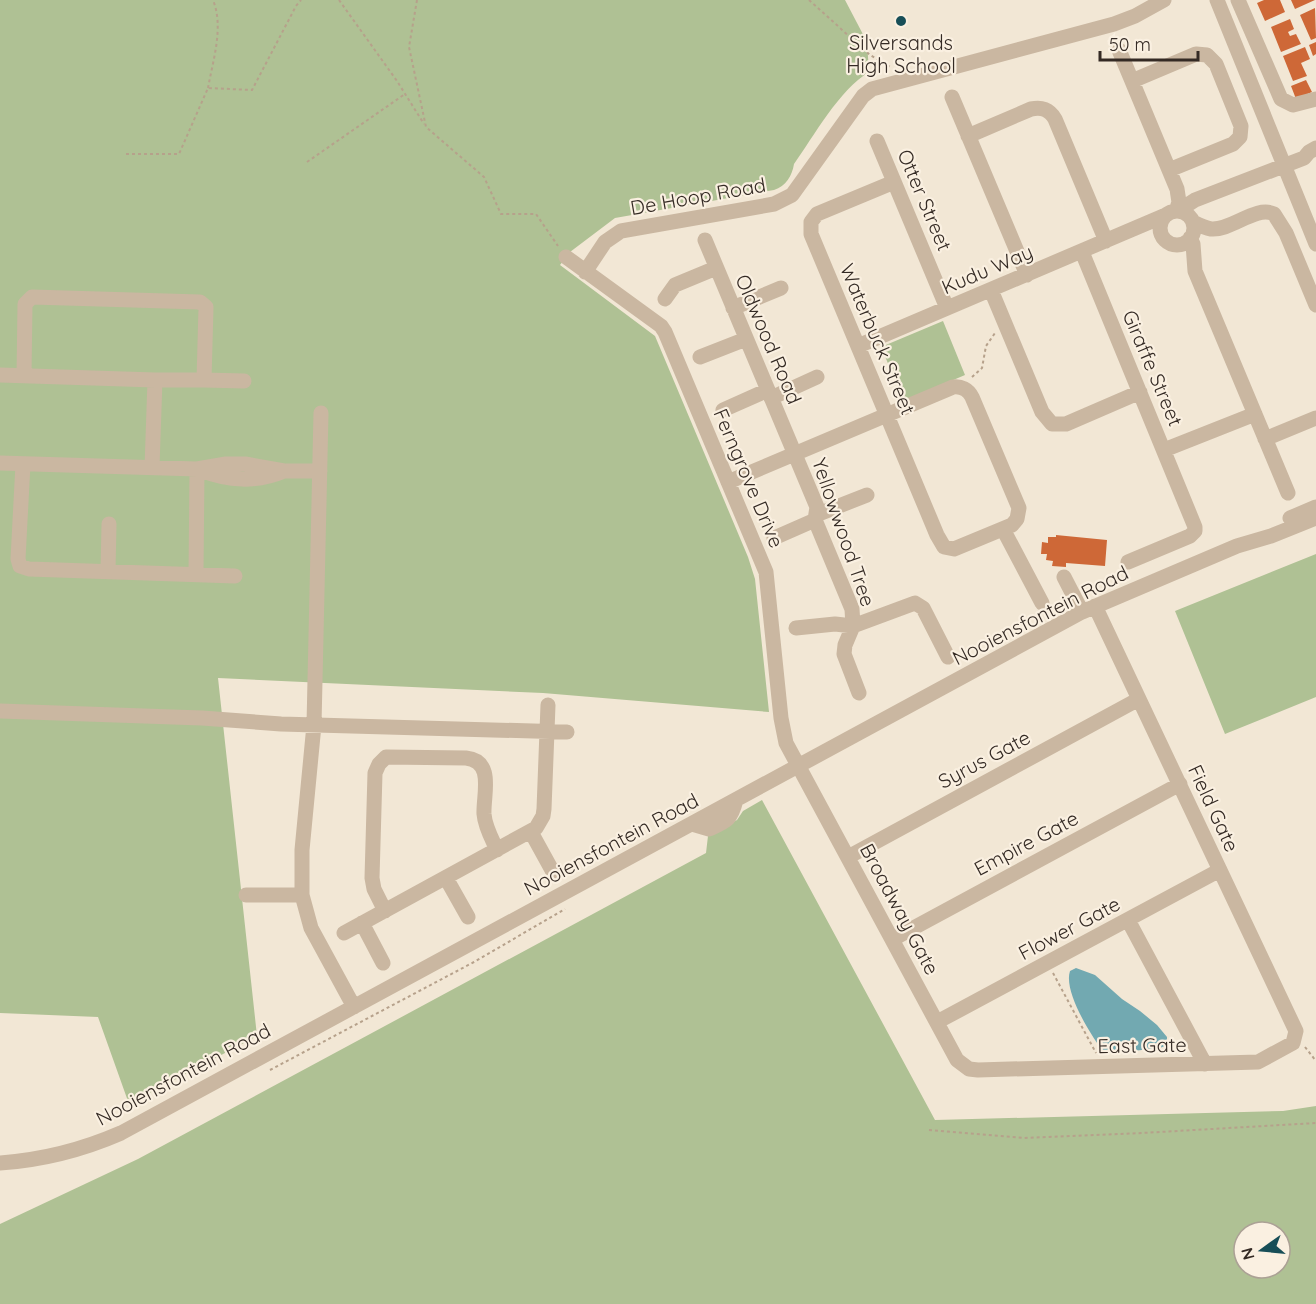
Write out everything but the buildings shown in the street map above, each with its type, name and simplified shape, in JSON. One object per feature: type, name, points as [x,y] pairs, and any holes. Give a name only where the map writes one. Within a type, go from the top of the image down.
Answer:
[{"type":"street","name":"De Hoop Road","points":[[585,272],[605,242],[621,231],[774,204],[787,199],[863,96],[872,89],[1114,24],[1135,16],[1164,0]]},
{"type":"street","points":[[1217,0],[1316,244]]},
{"type":"street","points":[[1238,0],[1281,99],[1293,105],[1316,99]]},
{"type":"street","points":[[1119,50],[1178,192],[1179,202],[1160,226],[1164,237],[1195,271]]},
{"type":"street","points":[[1132,81],[1196,54],[1207,55],[1216,64],[1241,126],[1240,137],[1233,144],[1169,170]]},
{"type":"street","points":[[952,97],[1027,275]]},
{"type":"street","points":[[968,136],[1031,109],[1040,108],[1048,111],[1055,119],[1106,241]]},
{"type":"street","name":"Otter Street","points":[[877,141],[947,309]]},
{"type":"street","name":"Kudu Way","points":[[858,346],[1131,231],[1201,198],[1283,165],[1312,156]]},
{"type":"street","name":"Waterbuck Street","points":[[894,182],[821,212],[810,224],[811,234],[944,547],[954,549],[1003,529]]},
{"type":"street","points":[[1164,237],[1178,245],[1185,243],[1192,230],[1201,198],[1188,199],[1178,192]]},
{"type":"street","points":[[1173,212],[1185,213],[1192,230],[1195,271],[1288,493]]},
{"type":"street","points":[[1192,230],[1224,227],[1263,212],[1274,214],[1286,233],[1316,305]]},
{"type":"street","name":"Kudu Way","points":[[1131,231],[1147,230],[1164,237]]},
{"type":"street","name":"Oldwood Road","points":[[705,240],[794,454]]},
{"type":"street","name":"Giraffe Street","points":[[1082,252],[1195,524],[1193,534],[1128,562]]},
{"type":"street","name":"Ferngrove Drive","points":[[566,257],[661,326],[665,332],[767,576],[782,729],[786,743],[798,766]]},
{"type":"street","points":[[665,299],[675,285],[716,268]]},
{"type":"street","points":[[733,308],[781,288]]},
{"type":"street","points":[[991,290],[1042,412],[1052,424],[1066,424],[1140,392]]},
{"type":"street","points":[[24,375],[25,304],[33,297],[200,302],[206,307],[204,380]]},
{"type":"street","points":[[700,357],[746,339]]},
{"type":"street","points":[[0,375],[244,381]]},
{"type":"street","points":[[723,410],[817,377]]},
{"type":"street","points":[[152,467],[154,380]]},
{"type":"street","points":[[728,482],[953,387],[963,388],[972,397],[1018,508],[1017,519],[1003,529],[1042,603]]},
{"type":"street","points":[[321,413],[314,725],[302,850],[302,895],[311,928],[354,1007]]},
{"type":"street","points":[[1164,450],[1255,414]]},
{"type":"street","points":[[1265,439],[1316,418]]},
{"type":"street","name":"Yellowwood Tree","points":[[794,454],[817,507],[816,518],[852,609],[853,626],[845,645],[844,654],[859,693]]},
{"type":"street","points":[[0,463],[197,469],[226,464],[245,464],[284,471],[320,471]]},
{"type":"street","points":[[23,464],[18,559],[21,566],[29,569],[235,576]]},
{"type":"street","points":[[196,574],[197,469]]},
{"type":"street","points":[[774,538],[867,495]]},
{"type":"street","name":"Nooiensfontein Road","points":[[1237,546],[1252,536],[1316,507]]},
{"type":"street","name":"Nooiensfontein Road","points":[[0,1163],[57,1155],[91,1146],[114,1136],[1089,609],[1237,546],[1271,536],[1316,518]]},
{"type":"street","points":[[108,571],[109,524]]},
{"type":"street","name":"Field Gate","points":[[1064,577],[1089,609],[1139,699],[1295,1027]]},
{"type":"street","points":[[796,628],[835,624],[853,626],[912,603],[923,608],[948,657]]},
{"type":"street","name":"Syrus Gate","points":[[848,856],[1139,699]]},
{"type":"street","points":[[344,933],[536,828],[543,816],[548,705]]},
{"type":"street","points":[[0,711],[202,718],[314,725],[567,732]]},
{"type":"street","points":[[385,911],[374,889],[372,878],[375,773],[379,764],[386,757],[471,758],[482,765],[486,776],[484,814],[486,826],[497,850]]},
{"type":"street","name":"Broadway Gate","points":[[798,766],[957,1060],[969,1069]]},
{"type":"street","name":"Empire Gate","points":[[893,939],[1180,784]]},
{"type":"street","points":[[531,832],[553,872]]},
{"type":"street","name":"Flower Gate","points":[[937,1022],[1221,870]]},
{"type":"street","points":[[446,878],[468,917]]},
{"type":"street","points":[[246,895],[302,895]]},
{"type":"street","points":[[1128,920],[1205,1064]]},
{"type":"street","points":[[362,923],[383,963]]},
{"type":"street","name":"East Gate","points":[[969,1069],[1250,1063],[1265,1059],[1293,1043],[1297,1035],[1295,1027]]},
{"type":"path","points":[[126,154],[179,154],[208,88],[217,36],[218,12],[213,0]]},
{"type":"path","points":[[208,88],[252,90],[296,6],[302,0]]},
{"type":"path","points":[[339,0],[426,127],[484,177],[501,214],[536,214],[566,257]]},
{"type":"path","points":[[417,0],[409,47],[426,127]]},
{"type":"path","points":[[809,0],[870,56],[892,68]]},
{"type":"path","points":[[307,162],[405,94]]},
{"type":"path","points":[[963,388],[982,368],[989,341],[999,327],[1005,323]]},
{"type":"path","points":[[1049,962],[1104,1067]]},
{"type":"path","points":[[929,1131],[1024,1138],[1142,1134],[1316,1123]]},
{"type":"green space","points":[[0,0],[845,0],[867,42],[869,72],[847,90],[837,102],[794,164],[792,173],[782,186],[774,190],[615,218],[570,252],[560,265],[655,336],[748,557],[755,579],[769,712],[543,693],[218,678],[257,1036],[129,1104],[98,1017],[0,1013]]},
{"type":"green space","points":[[943,321],[965,375],[904,401],[881,347]]},
{"type":"green space","points":[[1316,554],[1316,697],[1225,734],[1175,611]]},
{"type":"green space","points":[[762,800],[935,1120],[1283,1111],[1316,1106],[1316,1304],[0,1304],[0,1224],[138,1159],[706,853],[708,836],[737,820],[743,811]]},
{"type":"water","points":[[1076,968],[1095,975],[1157,1025],[1167,1037],[1167,1045],[1160,1048],[1105,1054],[1086,1026],[1075,1002],[1069,980],[1070,971]]},
{"type":"place","name":"Silversands High School","points":[[901,21]]}]
